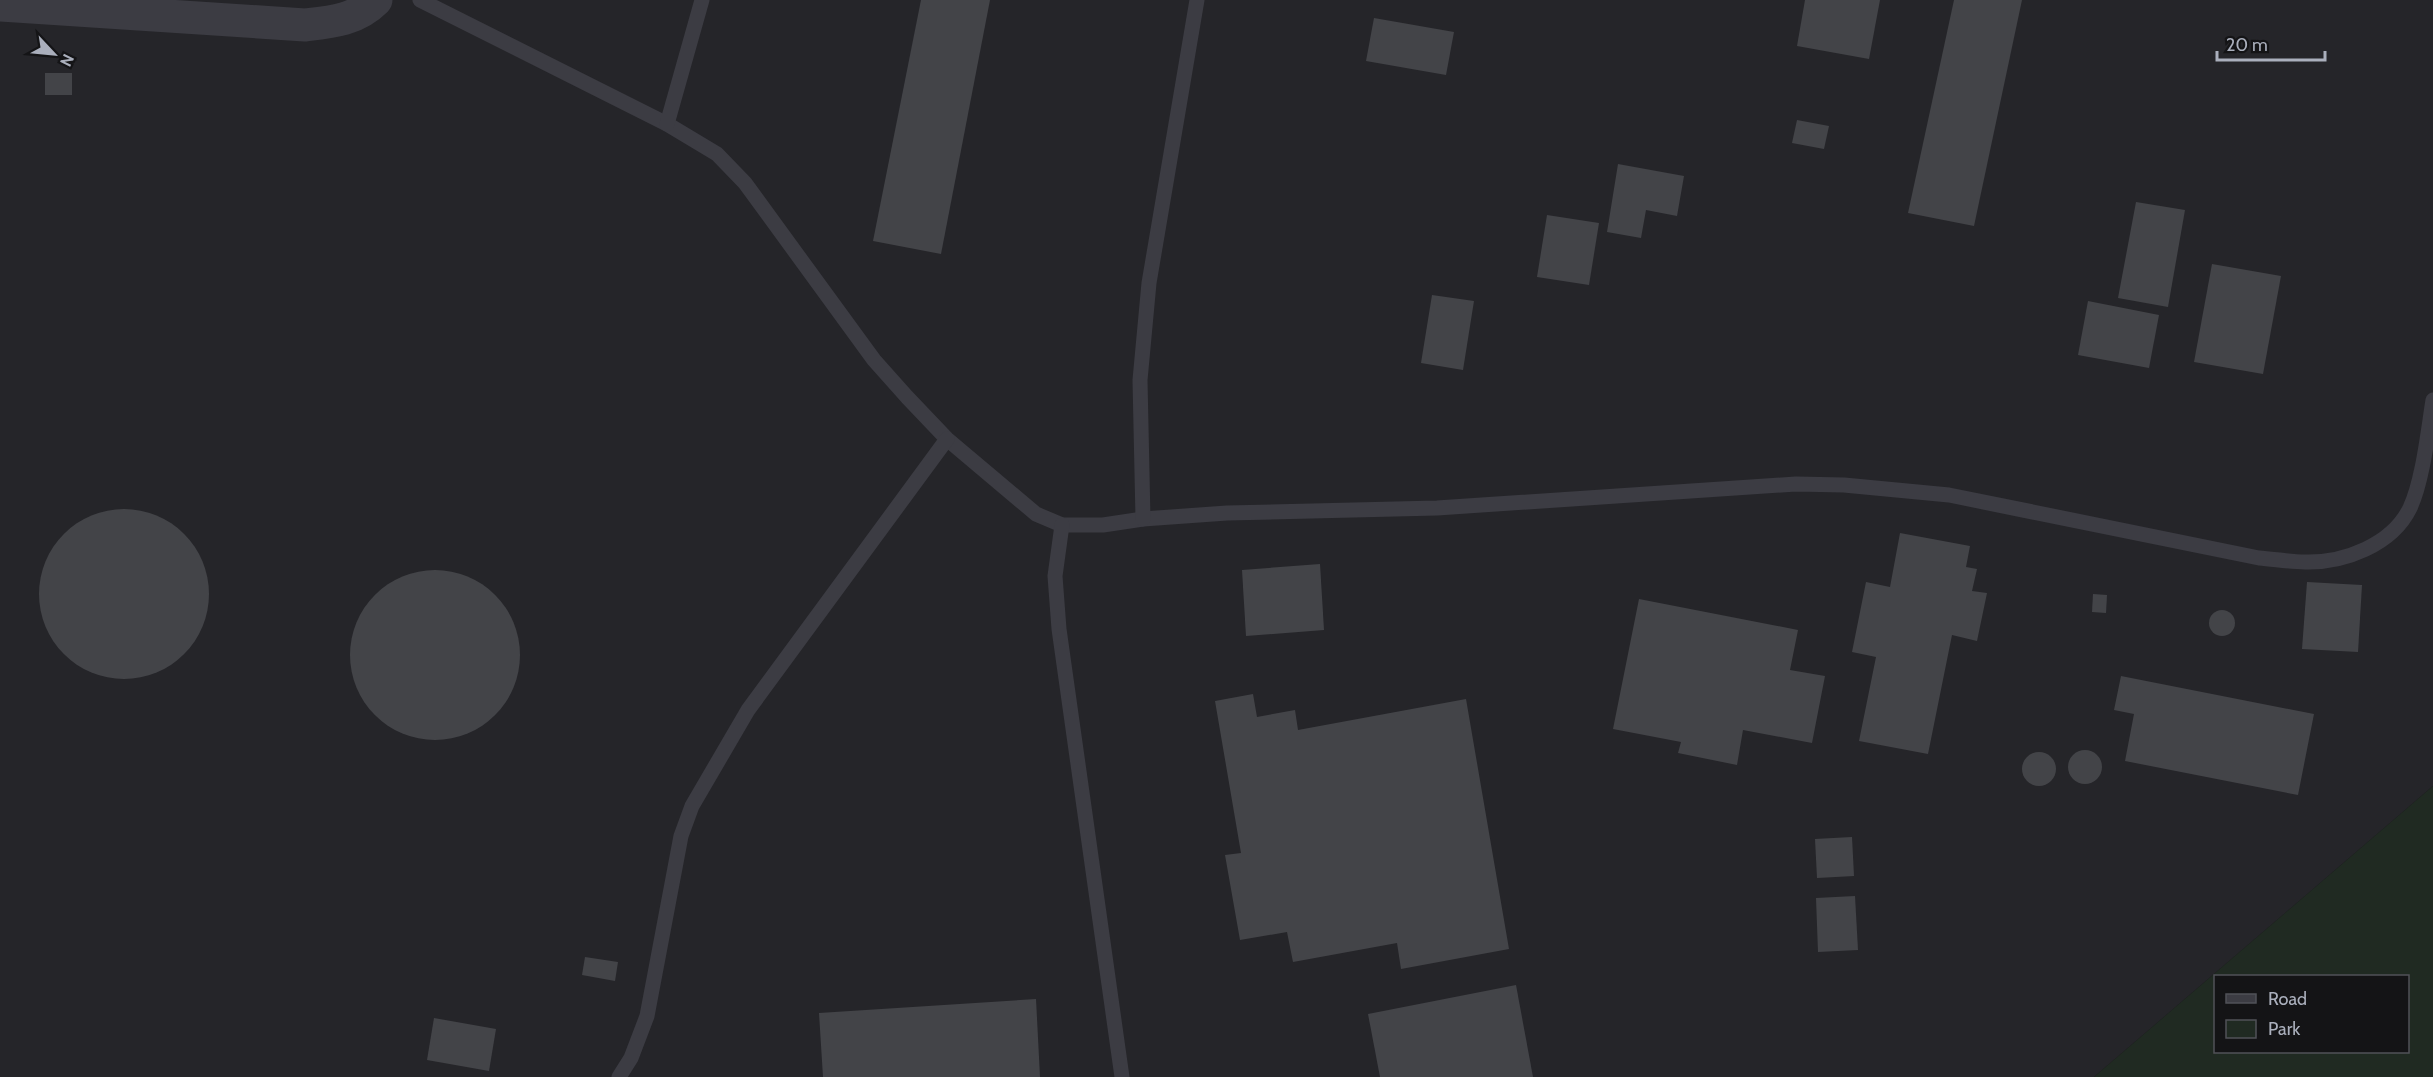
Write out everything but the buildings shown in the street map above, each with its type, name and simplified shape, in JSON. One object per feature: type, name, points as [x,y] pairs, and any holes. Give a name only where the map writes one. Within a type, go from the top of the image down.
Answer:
[{"type":"street","points":[[0,5],[305,25],[340,21],[368,8],[376,0]]},
{"type":"lane","points":[[420,0],[667,124],[717,154],[745,183],[874,360],[947,439],[1036,514],[1062,525],[1103,525],[1143,519],[1227,513],[1437,508],[1796,484],[1844,485],[1949,495],[2259,558],[2305,562],[2322,561],[2369,547],[2388,536],[2402,523],[2411,506],[2417,484],[2433,400]]},
{"type":"lane","points":[[667,124],[702,0]]},
{"type":"lane","points":[[1143,519],[1140,380],[1149,283],[1197,0]]},
{"type":"lane","points":[[619,1077],[631,1058],[647,1016],[681,836],[692,806],[748,710],[947,439]]},
{"type":"lane","points":[[1062,525],[1055,576],[1059,629],[1122,1077]]},
{"type":"shaded area","points":[[0,0],[2433,0],[2433,786],[2094,1077],[0,1077]]},
{"type":"green space","points":[[2433,786],[2433,1077],[2094,1077]]}]
